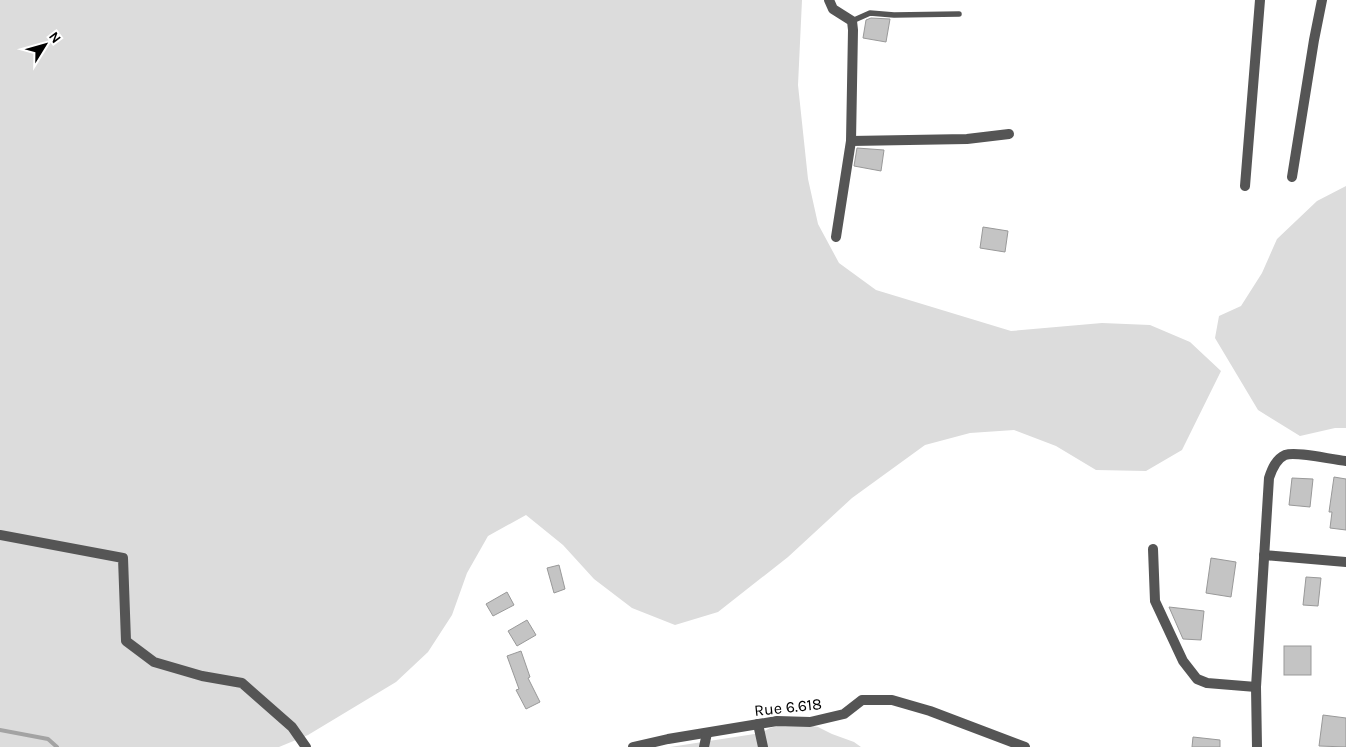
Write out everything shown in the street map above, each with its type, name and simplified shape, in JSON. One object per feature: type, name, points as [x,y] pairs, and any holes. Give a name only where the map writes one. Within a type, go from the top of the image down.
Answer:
[{"type":"street","points":[[828,0],[833,9],[852,21],[853,30],[851,141],[836,237]]},
{"type":"street","points":[[1245,186],[1260,0]]},
{"type":"street","points":[[1292,177],[1322,0]]},
{"type":"street","points":[[851,141],[967,139],[1009,134]]},
{"type":"street","points":[[1257,747],[1256,687],[1269,478],[1274,465],[1284,456],[1294,454],[1346,462]]},
{"type":"street","points":[[0,535],[123,558],[126,642],[154,662],[202,676],[242,683],[292,727],[306,747]]},
{"type":"street","points":[[1153,549],[1155,601],[1183,661],[1197,679],[1207,683],[1256,687]]},
{"type":"street","points":[[1264,555],[1346,562]]},
{"type":"street","name":"Rue 6.618","points":[[633,747],[777,721],[810,722],[844,714],[862,700],[892,700],[930,711],[1025,747]]},
{"type":"street","points":[[758,724],[763,747]]},
{"type":"street","points":[[704,747],[707,733]]},
{"type":"lane","points":[[852,21],[870,13],[959,14]]},
{"type":"shaded area","points":[[0,0],[802,0],[798,85],[808,179],[818,224],[839,263],[876,290],[1011,331],[1102,323],[1150,325],[1190,342],[1221,371],[1182,450],[1146,471],[1096,470],[1056,446],[1014,430],[970,433],[925,445],[852,498],[788,557],[718,612],[675,625],[632,608],[594,579],[563,545],[526,515],[488,536],[467,573],[452,615],[428,652],[396,682],[308,735],[279,747],[0,747]]},
{"type":"shaded area","points":[[1346,186],[1346,428],[1335,428],[1300,436],[1258,410],[1215,338],[1219,316],[1241,306],[1262,273],[1277,239],[1317,201]]},
{"type":"shaded area","points":[[792,722],[818,727],[854,742],[861,747],[670,747],[761,733],[770,728]]},
{"type":"building","points":[[871,18],[890,19],[886,42],[863,38],[866,20]]},
{"type":"building","points":[[857,148],[884,150],[881,171],[854,166]]},
{"type":"building","points":[[983,227],[1008,231],[1005,252],[980,248]]},
{"type":"building","points":[[1334,477],[1346,479],[1346,530],[1330,528],[1332,512],[1329,512]]},
{"type":"building","points":[[1292,478],[1313,479],[1310,507],[1289,505]]},
{"type":"building","points":[[1211,558],[1236,562],[1231,597],[1206,593]]},
{"type":"building","points":[[559,565],[565,589],[554,593],[547,568]]},
{"type":"building","points":[[1306,577],[1321,578],[1318,606],[1303,605]]},
{"type":"building","points":[[507,592],[514,605],[493,616],[486,604]]},
{"type":"building","points":[[1169,607],[1204,611],[1201,640],[1183,639]]},
{"type":"building","points":[[527,620],[536,635],[517,646],[508,631]]},
{"type":"building","points":[[1284,646],[1311,646],[1311,675],[1284,675]]},
{"type":"building","points":[[521,651],[530,677],[528,678],[540,702],[526,709],[516,690],[519,689],[507,656]]},
{"type":"building","points":[[1323,715],[1346,718],[1346,747],[1319,746]]},
{"type":"building","points":[[1193,737],[1220,740],[1220,747],[1192,747]]},
{"type":"waterway","points":[[0,730],[48,739],[57,747]]}]
